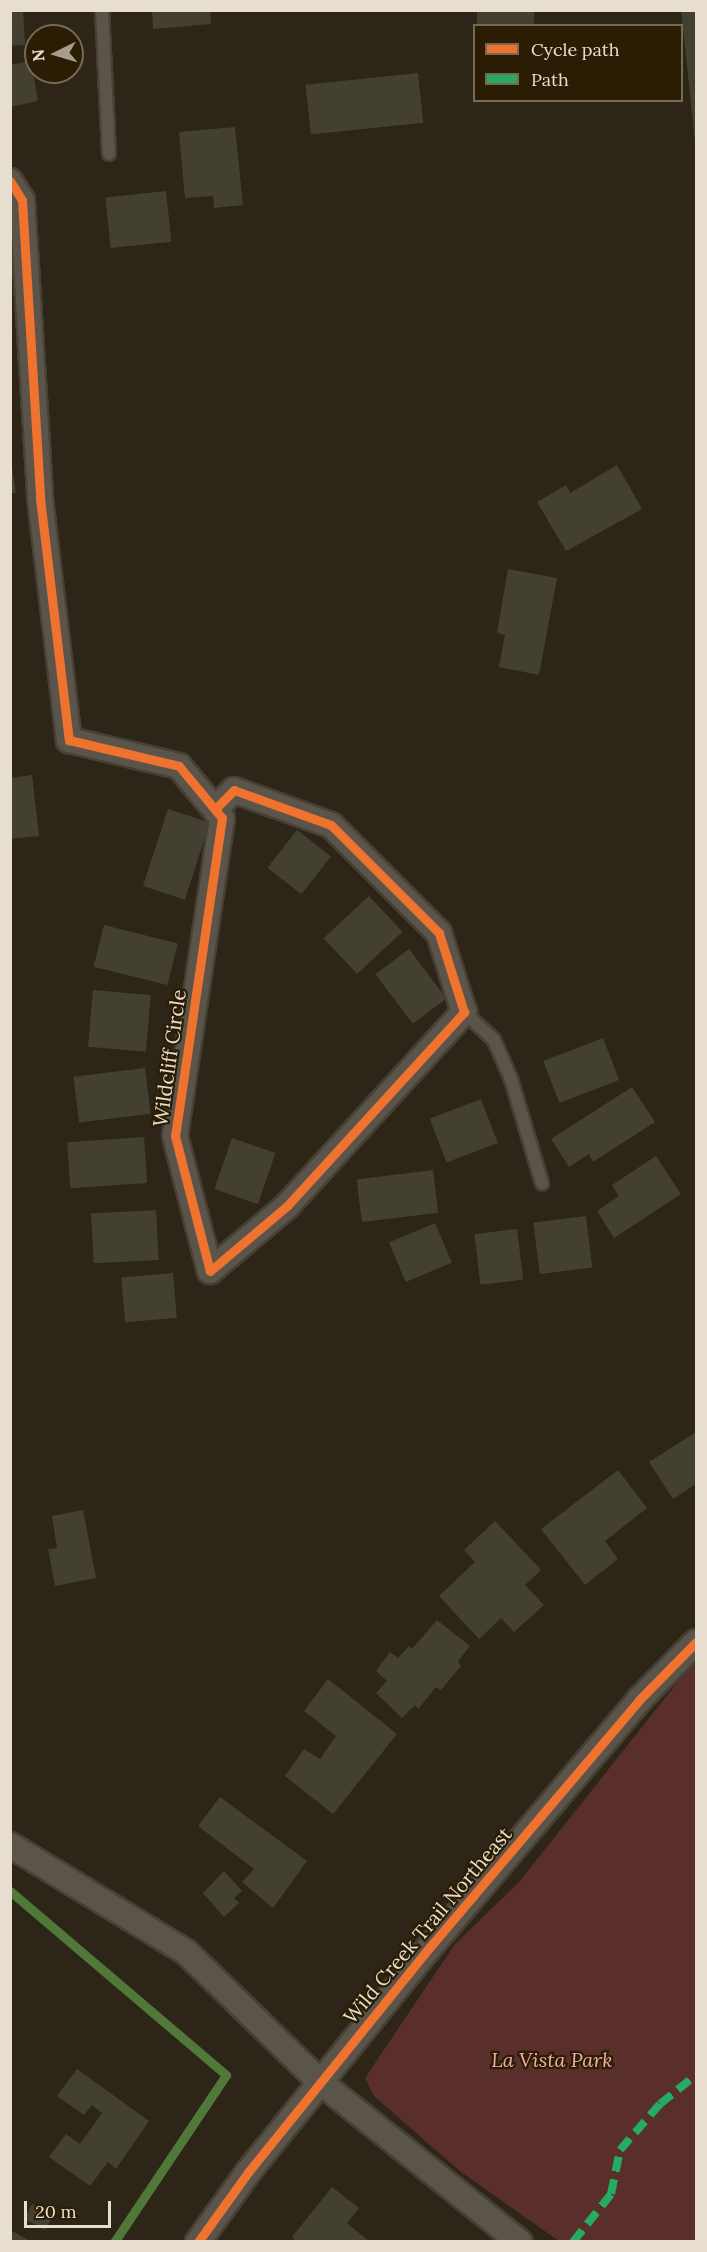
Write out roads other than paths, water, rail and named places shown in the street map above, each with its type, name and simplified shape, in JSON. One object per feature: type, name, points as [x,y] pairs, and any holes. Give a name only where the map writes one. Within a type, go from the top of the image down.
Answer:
[{"type":"street","points":[[10,181],[22,200],[40,498],[69,740],[179,766],[215,809],[234,790],[331,825],[439,933],[464,1012]]},
{"type":"street","name":"Wildcliff Circle","points":[[215,809],[222,818],[175,1136],[210,1271],[287,1206],[464,1012]]},
{"type":"street","name":"Wild Creek Trail Northeast","points":[[198,2241],[320,2082],[639,1700],[696,1642]]},
{"type":"street","points":[[10,1845],[186,1952],[320,2082],[520,2241]]},
{"type":"lane","points":[[102,10],[109,154]]},
{"type":"lane","points":[[464,1012],[494,1040],[512,1079],[542,1183]]},
{"type":"waterway","points":[[10,1891],[226,2075],[114,2242]]},
{"type":"park label","name":"La Vista Park","points":[[552,2059]]}]
